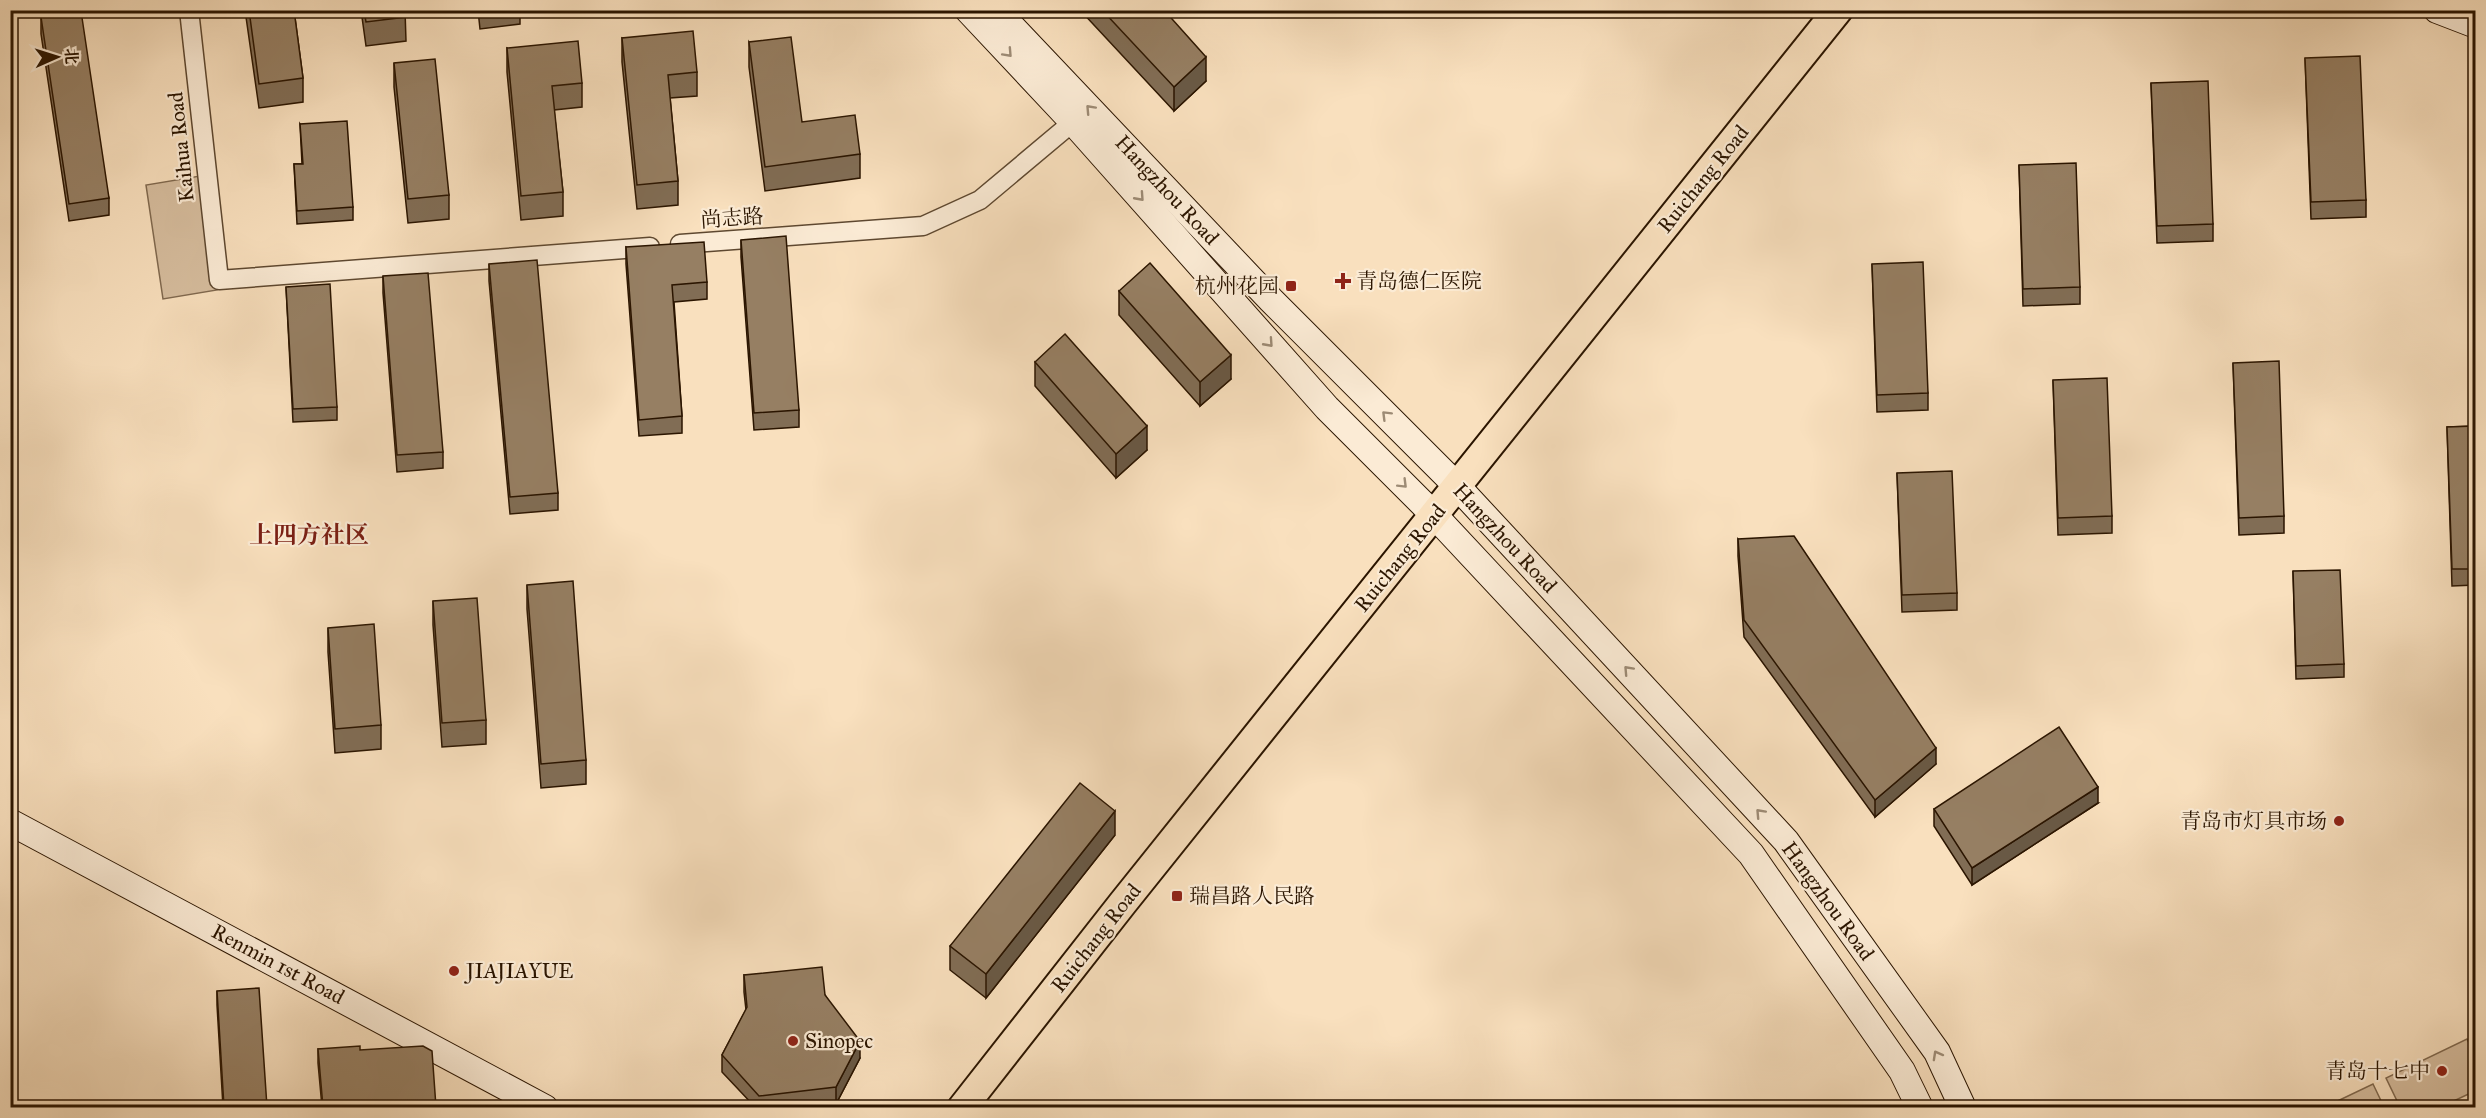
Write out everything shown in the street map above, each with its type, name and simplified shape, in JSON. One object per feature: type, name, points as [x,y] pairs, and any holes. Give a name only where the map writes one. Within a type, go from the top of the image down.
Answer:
[{"type":"main road","name":"Hangzhou Road","points":[[968,10],[1073,122],[1327,408],[1434,515],[1751,854],[1902,1071],[1920,1107]]},
{"type":"main road","name":"Hangzhou Road","points":[[996,10],[1271,300],[1457,486],[1786,841],[1937,1052],[1963,1107]]},
{"type":"main road","name":"Ruichang Road","points":[[962,1107],[1838,10]]},
{"type":"main road","points":[[2437,10],[2475,25]]},
{"type":"main road","name":"Renmin 1st Road","points":[[10,822],[545,1107]]},
{"type":"street","name":"Kaihua Road","points":[[189,10],[219,280]]},
{"type":"street","name":"尚志路","points":[[219,280],[923,226],[980,200],[1073,122]]},
{"type":"shaded area","points":[[200,176],[217,290],[163,299],[146,185]]},
{"type":"shaded area","name":"青岛十七中","points":[[2467,1039],[2475,1056],[2475,1091],[2441,1107],[2400,1107],[2386,1078]]},
{"type":"shaded area","points":[[2373,1084],[2384,1107],[2325,1107]]},
{"type":"building","points":[[249,10],[294,10],[303,78],[259,84]]},
{"type":"building","points":[[364,10],[405,10],[406,17],[366,22]]},
{"type":"building","points":[[1102,10],[1164,10],[1206,57],[1174,87]]},
{"type":"building","points":[[81,11],[109,198],[69,204],[41,17]]},
{"type":"building","points":[[693,31],[697,72],[668,75],[678,181],[637,185],[622,38]]},
{"type":"building","points":[[791,37],[802,122],[855,115],[860,154],[765,167],[749,42]]},
{"type":"building","points":[[578,41],[582,83],[552,86],[563,192],[521,196],[507,48]]},
{"type":"building","points":[[2360,56],[2366,200],[2311,202],[2305,58]]},
{"type":"building","points":[[435,59],[449,195],[408,199],[394,63]]},
{"type":"building","points":[[2208,81],[2213,224],[2157,226],[2151,83]]},
{"type":"building","points":[[347,121],[353,207],[297,211],[294,164],[303,164],[300,124]]},
{"type":"building","points":[[2076,163],[2080,287],[2023,289],[2019,165]]},
{"type":"building","points":[[786,236],[799,410],[754,413],[741,240]]},
{"type":"building","points":[[704,242],[707,282],[672,285],[682,416],[639,420],[626,247]]},
{"type":"building","points":[[537,260],[558,493],[510,497],[489,264]]},
{"type":"building","points":[[1923,262],[1928,393],[1877,395],[1872,264]]},
{"type":"building","points":[[1150,263],[1231,355],[1200,382],[1119,291]]},
{"type":"building","points":[[428,273],[443,452],[397,455],[383,276]]},
{"type":"building","points":[[330,284],[337,407],[293,409],[286,287]]},
{"type":"building","points":[[1065,334],[1147,426],[1116,454],[1035,362]]},
{"type":"building","points":[[10,349],[16,388],[10,389]]},
{"type":"building","points":[[2279,361],[2284,516],[2239,518],[2233,363]]},
{"type":"building","points":[[2107,378],[2112,516],[2058,518],[2053,380]]},
{"type":"building","points":[[2475,426],[2475,569],[2452,569],[2447,427]]},
{"type":"building","points":[[1952,471],[1957,593],[1902,595],[1897,473]]},
{"type":"building","points":[[1794,536],[1936,748],[1875,800],[1744,620],[1738,539]]},
{"type":"building","points":[[2340,570],[2344,664],[2296,666],[2293,571]]},
{"type":"building","points":[[573,581],[586,760],[541,764],[527,585]]},
{"type":"building","points":[[477,598],[486,720],[442,723],[433,601]]},
{"type":"building","points":[[374,624],[381,725],[335,729],[328,628]]},
{"type":"building","points":[[2059,727],[2098,787],[1972,868],[1934,809]]},
{"type":"building","points":[[1080,783],[1115,811],[986,974],[950,946]]},
{"type":"building","name":"Sinopec","points":[[822,967],[825,995],[860,1041],[836,1087],[759,1096],[722,1055],[747,1007],[744,975]]},
{"type":"building","points":[[259,988],[267,1107],[224,1107],[217,991]]},
{"type":"building","points":[[360,1046],[360,1050],[423,1046],[432,1051],[436,1107],[323,1107],[318,1049]]},
{"type":"place","name":"青岛德仁医院","points":[[1343,281]]},
{"type":"place","name":"杭州花园","points":[[1291,286]]},
{"type":"place","name":"青岛市灯具市场","points":[[2339,821]]},
{"type":"place","name":"瑞昌路人民路","points":[[1177,896]]},
{"type":"place","name":"JIAJIAYUE","points":[[454,971]]},
{"type":"place","name":"Sinopec","points":[[793,1041]]},
{"type":"place","name":"青岛十七中","points":[[2442,1071]]},
{"type":"district","name":"上四方社区","points":[[309,535]]}]
